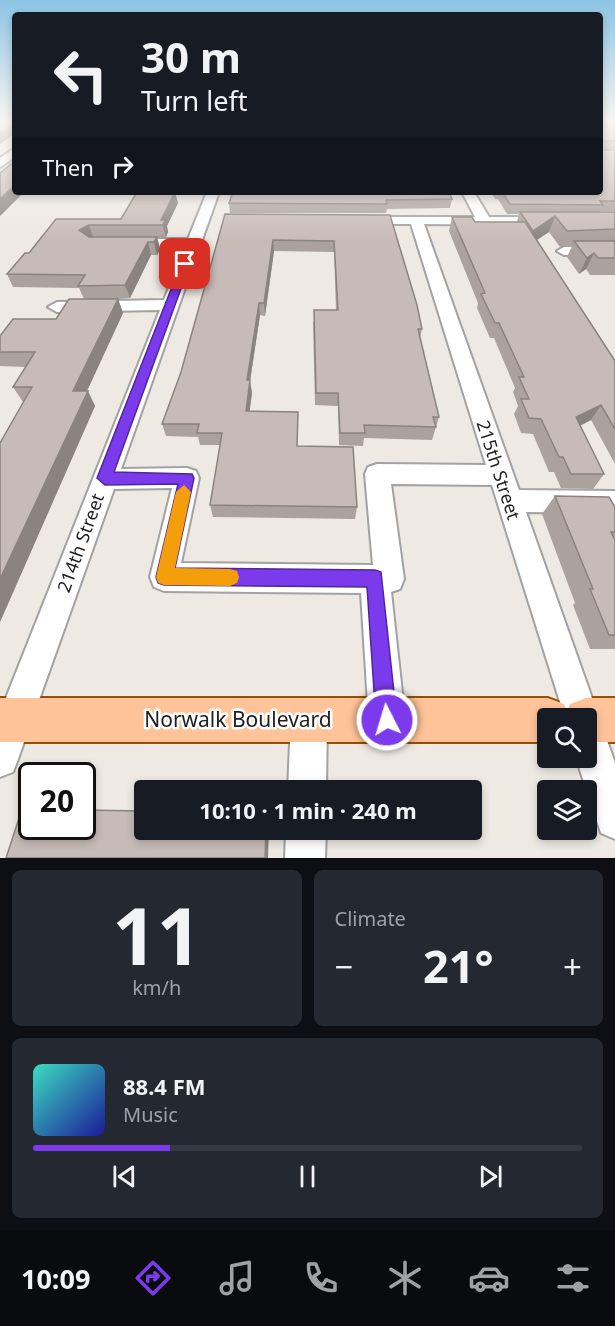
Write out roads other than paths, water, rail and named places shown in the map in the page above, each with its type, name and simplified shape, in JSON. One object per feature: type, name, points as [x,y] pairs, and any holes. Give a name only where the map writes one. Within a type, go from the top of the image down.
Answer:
[{"type":"main road","points":[[597,719],[615,720]]},
{"type":"main road","name":"Norwalk Boulevard","points":[[5,733],[309,720],[537,720]]},
{"type":"street","name":"214th Street","points":[[5,733],[105,478],[193,243],[209,219],[213,195]]},
{"type":"street","points":[[470,195],[484,220]]},
{"type":"street","points":[[345,220],[567,221]]},
{"type":"street","name":"215th Street","points":[[416,220],[499,475],[580,708]]},
{"type":"street","points":[[115,243],[193,243]]},
{"type":"street","points":[[564,251],[615,250]]},
{"type":"street","points":[[57,307],[169,305]]},
{"type":"street","points":[[105,478],[187,478],[164,577],[390,579],[377,474],[499,475]]},
{"type":"street","points":[[508,501],[609,502],[615,526]]},
{"type":"street","points":[[375,578],[387,720]]},
{"type":"street","points":[[307,780],[309,720]]},
{"type":"street","points":[[597,764],[615,819]]},
{"type":"street","points":[[305,858],[306,840]]}]
